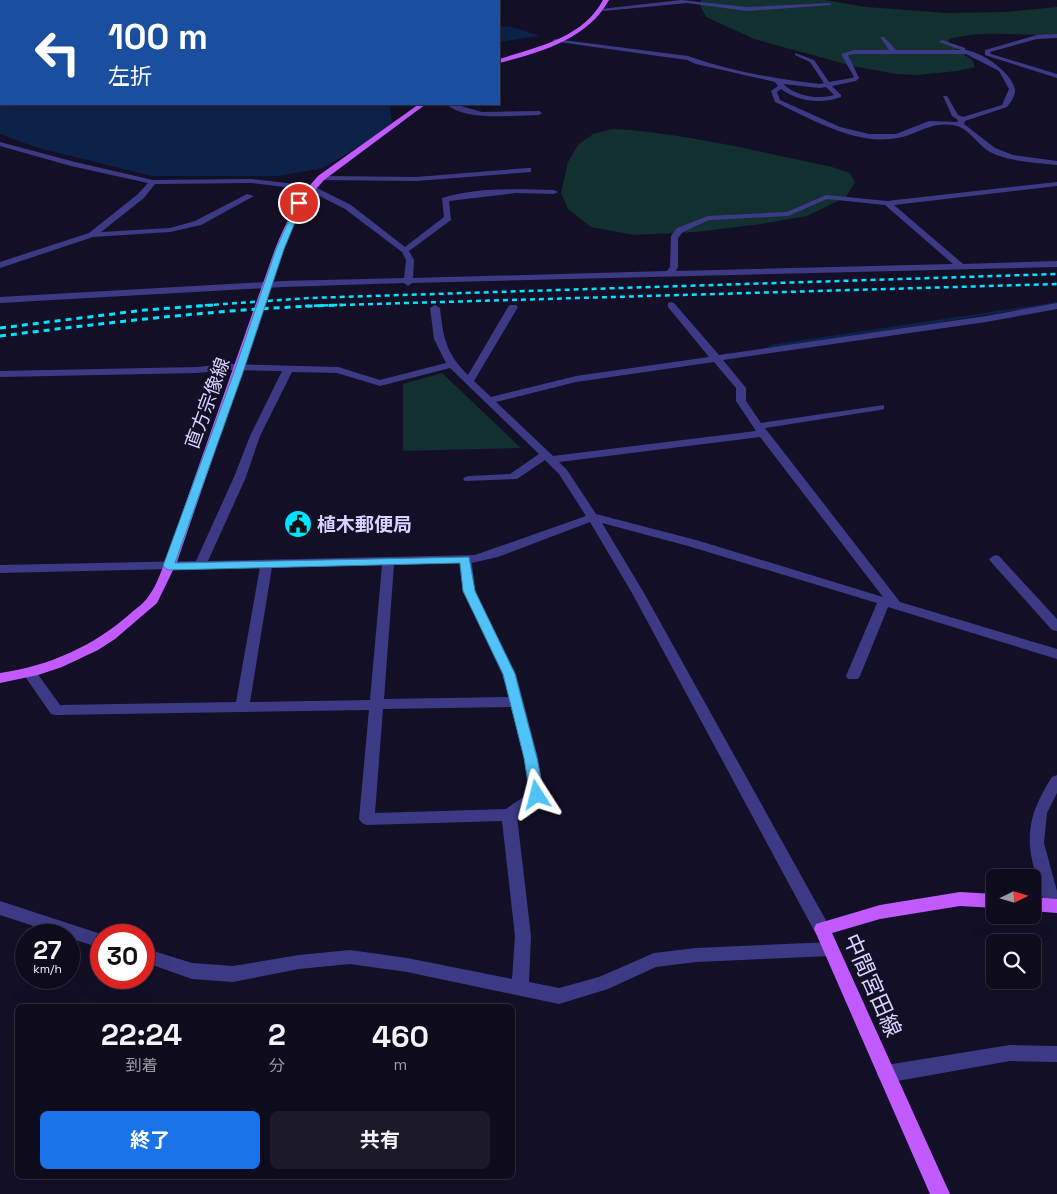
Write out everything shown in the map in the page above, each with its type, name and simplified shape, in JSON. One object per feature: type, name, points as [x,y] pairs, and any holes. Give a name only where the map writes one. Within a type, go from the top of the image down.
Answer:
[{"type":"main road","points":[[500,61],[583,29],[604,9],[606,0]]},
{"type":"main road","name":"直方宗像線","points":[[0,678],[20,676],[91,649],[128,624],[154,599],[168,566],[237,375],[280,249],[299,203],[310,188],[321,178],[423,105]]},
{"type":"main road","name":"中間宮田線","points":[[940,1194],[822,929],[880,912],[960,899],[986,901]]},
{"type":"main road","points":[[1041,905],[1056,906]]},
{"type":"street","points":[[604,9],[687,1],[747,9],[829,5]]},
{"type":"street","points":[[1057,36],[1037,37],[987,51],[988,55],[1057,76]]},
{"type":"street","points":[[882,38],[894,52]]},
{"type":"street","points":[[555,41],[688,58],[698,63],[780,83],[820,86],[854,80],[857,77],[844,54],[967,52]]},
{"type":"street","points":[[780,83],[774,91],[777,101],[807,113],[819,122],[852,133],[870,136],[891,137],[909,132],[929,123],[961,121],[1005,106],[1012,93],[1012,88],[1001,70],[960,48],[942,42]]},
{"type":"street","points":[[780,83],[789,92],[815,99],[839,96],[830,88],[812,61],[797,54]]},
{"type":"street","points":[[945,97],[955,116],[992,150],[1012,157],[1057,163]]},
{"type":"street","points":[[452,105],[482,114],[539,113]]},
{"type":"street","points":[[0,144],[74,164],[153,182],[251,181],[310,188],[348,207],[405,251],[410,260],[408,282]]},
{"type":"street","points":[[321,178],[416,179],[528,170]]},
{"type":"street","points":[[92,235],[141,196],[153,182]]},
{"type":"street","points":[[670,276],[674,267],[674,238],[680,230],[708,218],[788,214],[826,197],[887,203],[1057,184]]},
{"type":"street","points":[[405,251],[448,218],[445,200],[454,197],[516,191],[554,192]]},
{"type":"street","points":[[0,265],[92,235],[170,230],[198,223],[250,196]]},
{"type":"street","points":[[887,203],[961,267]]},
{"type":"street","points":[[0,300],[283,284],[670,276],[1057,264]]},
{"type":"street","points":[[671,304],[741,388],[741,401],[761,430],[890,603]]},
{"type":"street","points":[[488,401],[576,379],[986,319],[1057,306]]},
{"type":"street","points":[[469,382],[513,307]]},
{"type":"street","points":[[435,308],[439,339],[452,365],[563,472],[594,518],[638,592],[822,929]]},
{"type":"street","points":[[0,374],[197,370],[227,367],[338,370],[380,383],[452,365]]},
{"type":"street","points":[[200,566],[240,477],[270,403],[288,370]]},
{"type":"street","points":[[469,479],[513,477],[548,458],[761,430],[880,407]]},
{"type":"street","points":[[0,569],[465,559],[494,554],[594,518],[692,543],[1057,654]]},
{"type":"street","points":[[388,561],[374,704],[366,820],[509,815],[537,795],[531,758],[509,674],[469,591],[465,559]]},
{"type":"street","points":[[995,559],[1057,627]]},
{"type":"street","points":[[242,707],[266,563]]},
{"type":"street","points":[[853,676],[890,603]]},
{"type":"street","points":[[29,672],[56,710],[517,702]]},
{"type":"street","points":[[1056,906],[1037,852],[1036,824],[1048,793],[1057,781]]},
{"type":"street","points":[[509,815],[524,936],[520,987]]},
{"type":"street","points":[[0,908],[90,937]]},
{"type":"street","points":[[155,959],[192,971],[233,974],[298,962],[350,957],[408,965],[559,996],[602,984],[654,960],[696,955],[831,949]]},
{"type":"street","points":[[886,1074],[1010,1054],[1057,1054]]},
{"type":"green space","points":[[701,0],[825,0],[866,7],[946,13],[1005,12],[1057,7],[1057,36],[989,34],[949,39],[948,42],[973,61],[975,67],[957,71],[917,75],[897,74],[852,66],[754,39],[706,17],[700,5]]},
{"type":"green space","points":[[613,129],[668,135],[750,149],[832,167],[850,173],[855,182],[846,197],[807,216],[761,224],[696,232],[634,235],[591,227],[568,209],[561,193],[568,162],[578,145],[593,134]]},
{"type":"green space","points":[[442,373],[521,448],[403,451],[403,384]]},
{"type":"water","points":[[500,26],[512,27],[540,36],[500,42]]},
{"type":"water","points":[[0,105],[390,105],[392,123],[368,141],[323,168],[278,176],[152,176],[38,148],[0,134]]},
{"type":"waterway","points":[[770,347],[1057,303]]},
{"type":"railway","points":[[196,306],[309,298],[1057,274]]},
{"type":"railway","points":[[305,306],[1057,284]]},
{"type":"railway","points":[[0,328],[145,310],[213,305]]},
{"type":"railway","points":[[0,336],[213,312],[342,305]]},
{"type":"place","name":"植木郵便局","points":[[298,524]]},
{"type":"route","points":[[299,203],[280,249],[168,566],[465,559],[469,591],[509,674],[531,758],[537,795]]}]
